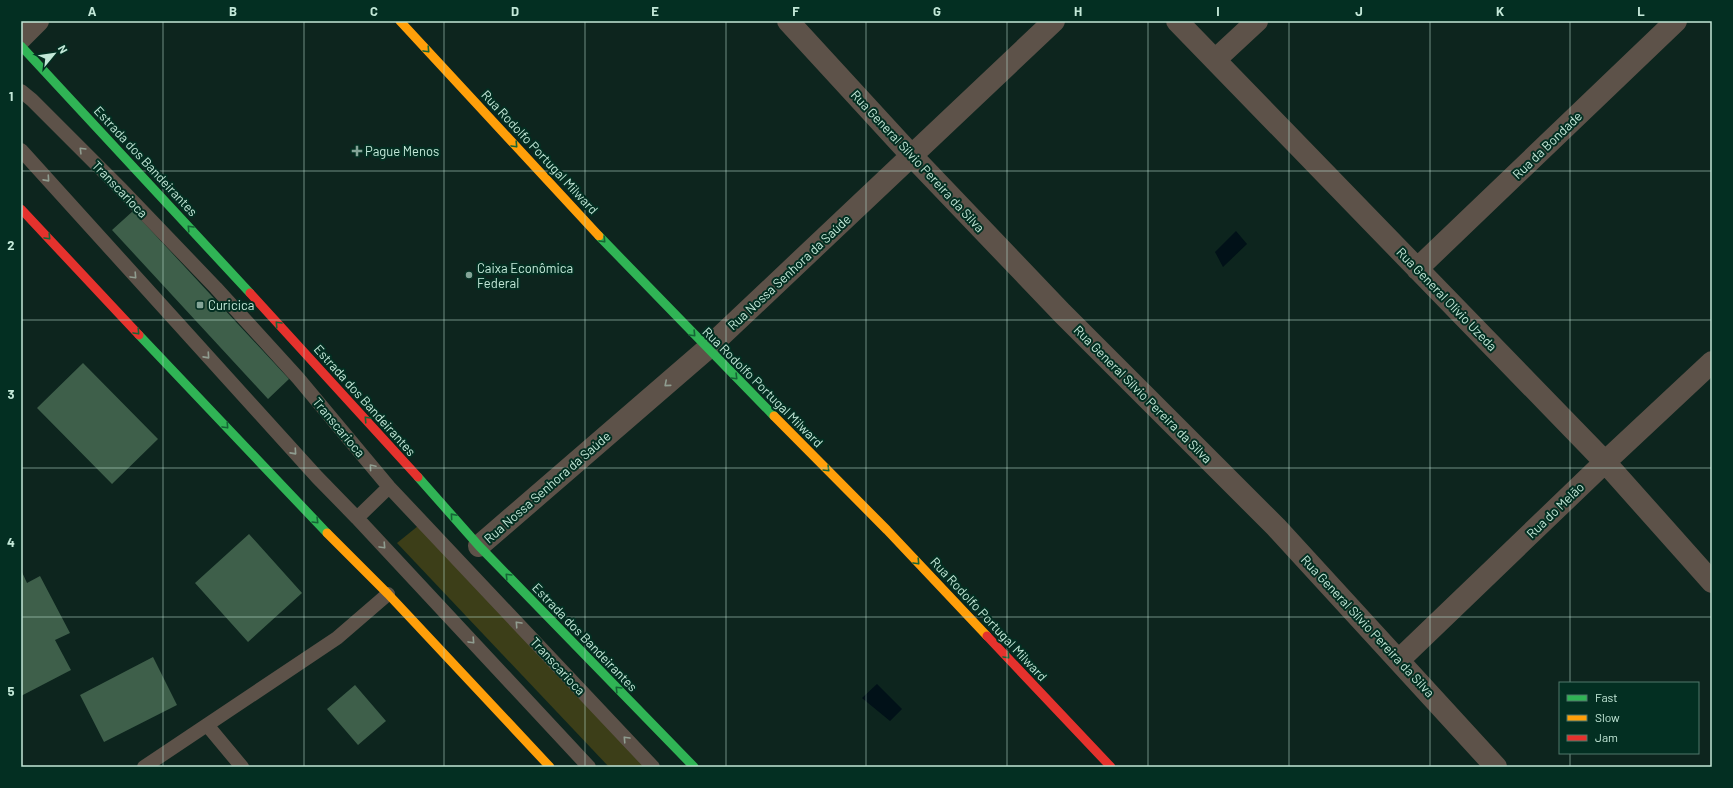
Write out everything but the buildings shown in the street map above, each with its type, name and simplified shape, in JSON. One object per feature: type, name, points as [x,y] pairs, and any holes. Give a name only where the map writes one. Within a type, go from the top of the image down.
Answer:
[{"type":"main road","name":"Rua Rodolfo Portugal Milward","points":[[400,21],[624,263],[707,349],[887,530],[1111,767]]},
{"type":"main road","name":"Estrada dos Bandeirantes","points":[[21,46],[373,426],[479,546],[694,767]]},
{"type":"main road","points":[[21,209],[294,499],[388,594],[550,767]]},
{"type":"street","points":[[21,38],[38,21]]},
{"type":"street","name":"Rua General Sílvio Pereira da Silva","points":[[788,21],[912,156],[1062,313],[1276,528],[1496,767]]},
{"type":"street","name":"Rua Nossa Senhora da Saúde","points":[[479,546],[707,349],[1054,21]]},
{"type":"street","name":"Rua General Olívio Uzeda","points":[[1177,21],[1605,462],[1712,582]]},
{"type":"street","points":[[1215,60],[1257,21]]},
{"type":"street","name":"Rua da Bondade","points":[[1417,269],[1676,21]]},
{"type":"street","name":"Rua do Melão","points":[[1399,660],[1605,462],[1712,362]]},
{"type":"lane","name":"Transcarioca","points":[[21,86],[26,96],[121,189],[288,367],[389,487],[653,767]]},
{"type":"lane","points":[[21,150],[311,472],[357,518],[589,767]]},
{"type":"lane","points":[[357,518],[389,487]]},
{"type":"lane","points":[[144,767],[337,638],[388,594]]},
{"type":"lane","points":[[207,725],[242,767]]},
{"type":"green space","points":[[418,526],[646,767],[609,767],[397,543]]},
{"type":"shaded area","points":[[1236,231],[1247,244],[1223,267],[1215,252]]},
{"type":"shaded area","points":[[877,684],[902,709],[890,721],[862,698]]},
{"type":"traffic: fast","points":[[21,46],[250,293]]},
{"type":"traffic: fast","points":[[599,236],[774,416]]},
{"type":"traffic: fast","points":[[139,335],[327,533]]},
{"type":"traffic: fast","points":[[418,477],[479,546],[694,767]]},
{"type":"traffic: slow","points":[[400,21],[599,236]]},
{"type":"traffic: slow","points":[[774,416],[887,530],[987,636]]},
{"type":"traffic: slow","points":[[327,533],[388,594],[550,767]]},
{"type":"traffic: jam","points":[[21,209],[139,335]]},
{"type":"traffic: jam","points":[[250,293],[418,477]]},
{"type":"traffic: jam","points":[[987,636],[1111,767]]},
{"type":"place","name":"Pague Menos","points":[[357,151]]},
{"type":"place","name":"Caixa Econômica Federal","points":[[469,275]]},
{"type":"place","name":"Curicica","points":[[200,305]]}]
